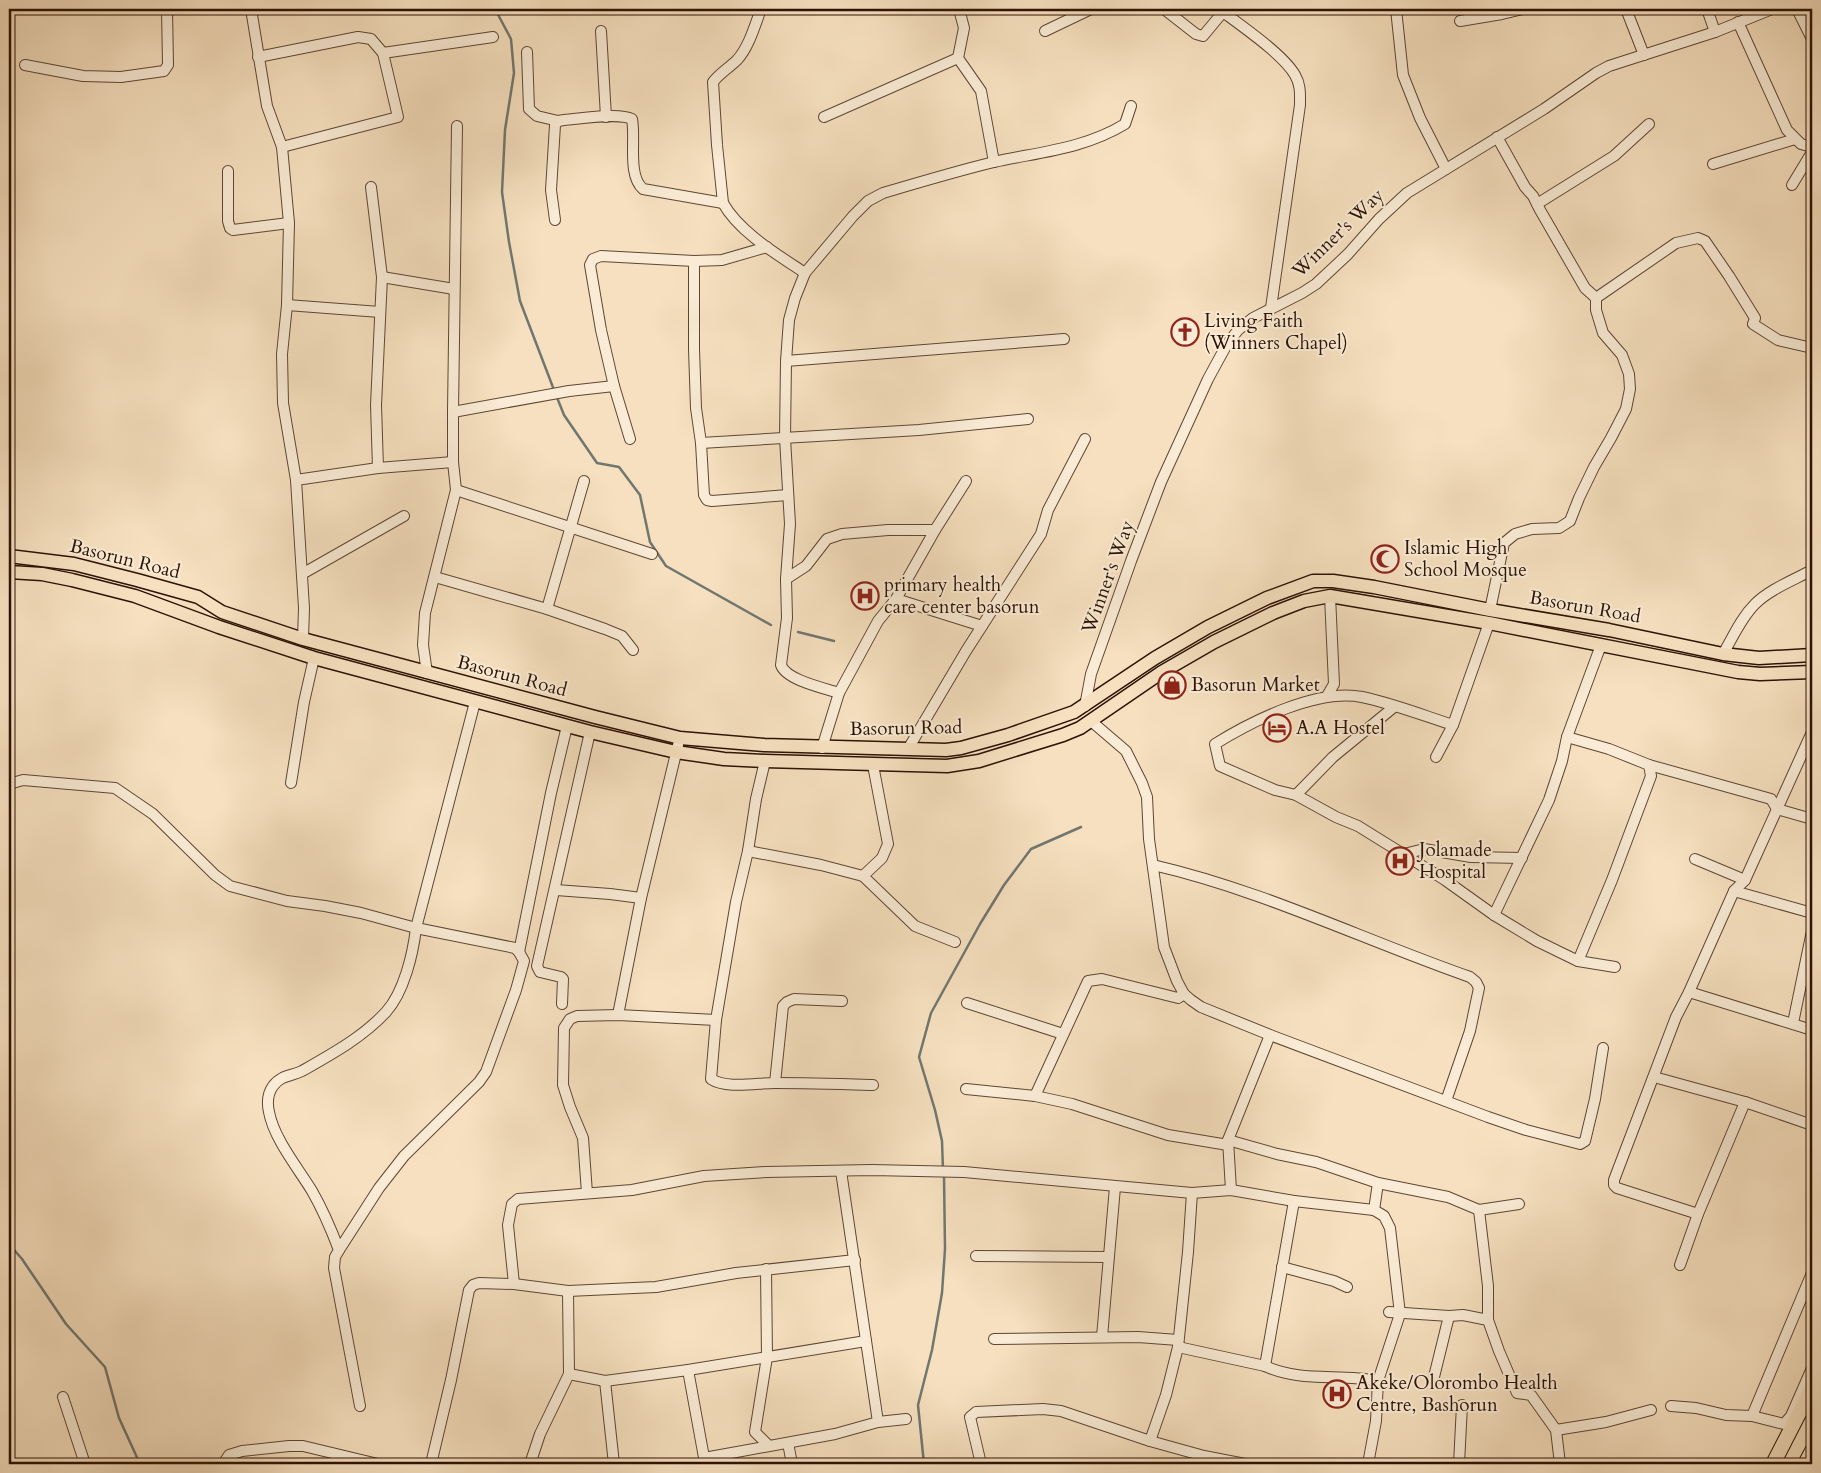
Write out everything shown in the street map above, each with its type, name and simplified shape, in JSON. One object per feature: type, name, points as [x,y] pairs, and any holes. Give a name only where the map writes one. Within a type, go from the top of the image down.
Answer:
[{"type":"highway","points":[[1773,1464],[1812,1388]]},
{"type":"highway","points":[[1805,1464],[1812,1451]]},
{"type":"main road","name":"Basorun Road","points":[[9,556],[74,564],[198,597],[222,612],[303,639],[595,717],[680,738],[730,743],[822,748],[946,750],[961,748],[1058,719],[1086,706],[1155,658],[1208,627],[1268,598],[1313,581],[1333,581],[1374,587],[1490,610],[1609,630],[1723,654],[1759,658],[1812,655]]},
{"type":"main road","name":"Basorun Road","points":[[9,572],[42,574],[135,596],[219,627],[314,658],[590,732],[676,752],[724,759],[874,765],[947,766],[964,764],[1063,735],[1091,721],[1162,672],[1214,642],[1296,604],[1330,596],[1489,623],[1738,672],[1760,674],[1812,672]]},
{"type":"main road","points":[[1372,602],[1374,587]]},
{"type":"street","points":[[25,65],[83,76],[121,77],[164,71],[168,65],[167,9]]},
{"type":"street","points":[[251,9],[267,106],[282,147],[289,222],[287,305],[282,354],[283,403],[296,480],[302,574],[303,639]]},
{"type":"street","points":[[761,9],[744,49],[737,60],[718,75],[713,82],[723,203],[738,222],[767,247],[805,273]]},
{"type":"street","points":[[959,9],[964,28],[958,58],[973,77],[980,91],[994,162]]},
{"type":"street","points":[[1045,31],[1091,9]]},
{"type":"street","points":[[1164,9],[1196,34],[1203,36],[1221,10],[1282,60],[1296,76],[1299,85],[1300,105],[1272,308]]},
{"type":"street","points":[[1396,9],[1403,75],[1420,118],[1446,170]]},
{"type":"street","points":[[1460,21],[1522,9]]},
{"type":"street","points":[[1626,9],[1644,54]]},
{"type":"street","points":[[1707,9],[1715,32]]},
{"type":"street","name":"Winner's Way","points":[[1086,706],[1092,674],[1131,561],[1161,482],[1208,378],[1226,346],[1245,324],[1316,284],[1407,193],[1544,109],[1596,73],[1609,66],[1715,32],[1772,9]]},
{"type":"street","points":[[1797,9],[1812,39]]},
{"type":"street","points":[[1738,22],[1787,130],[1801,144],[1812,147]]},
{"type":"street","points":[[602,31],[606,117]]},
{"type":"street","points":[[258,57],[358,37],[372,39],[382,53],[398,117],[282,147]]},
{"type":"street","points":[[382,53],[493,37]]},
{"type":"street","points":[[528,52],[527,104],[529,109],[537,116],[558,121],[628,117],[632,119],[634,172],[639,185],[643,189],[723,203]]},
{"type":"street","points":[[824,117],[958,58]]},
{"type":"street","points":[[839,693],[796,678],[783,670],[780,660],[787,618],[786,578],[790,524],[785,438],[786,361],[789,320],[794,298],[805,273],[837,234],[868,201],[883,193],[994,162],[1061,150],[1099,138],[1125,124],[1132,106]]},
{"type":"street","points":[[554,220],[551,190],[555,125],[558,121]]},
{"type":"street","points":[[1537,204],[1614,156],[1649,124]]},
{"type":"street","points":[[427,673],[423,644],[424,613],[435,577],[456,490],[453,462],[453,412],[457,126]]},
{"type":"street","points":[[1490,610],[1504,543],[1515,534],[1532,529],[1559,528],[1570,521],[1578,498],[1612,438],[1626,408],[1630,389],[1629,374],[1622,355],[1603,333],[1596,310],[1596,298],[1585,288],[1497,137]]},
{"type":"street","points":[[1714,164],[1795,139]]},
{"type":"street","points":[[1792,185],[1812,152]]},
{"type":"street","points":[[228,171],[228,221],[230,228],[233,230],[289,222]]},
{"type":"street","points":[[371,187],[382,277],[376,405],[378,468]]},
{"type":"street","points":[[1596,298],[1676,243],[1698,238],[1705,240],[1730,276],[1755,318],[1753,324],[1778,340],[1812,348]]},
{"type":"street","points":[[630,439],[614,386],[602,330],[590,265],[593,259],[601,256],[694,261],[722,260],[767,247]]},
{"type":"street","points":[[694,261],[696,408],[701,443],[704,495],[707,500],[712,501],[788,495]]},
{"type":"street","points":[[382,277],[454,289]]},
{"type":"street","points":[[287,305],[380,312]]},
{"type":"street","points":[[786,361],[1064,339]]},
{"type":"street","points":[[453,412],[569,391],[614,386]]},
{"type":"street","points":[[701,443],[919,430],[1028,419]]},
{"type":"street","points":[[908,749],[982,626],[1041,534],[1048,510],[1085,439]]},
{"type":"street","points":[[296,480],[378,468],[453,462]]},
{"type":"street","points":[[547,609],[572,529],[584,481]]},
{"type":"street","points":[[822,748],[839,693],[878,621],[896,599],[935,530],[966,481]]},
{"type":"street","points":[[456,490],[652,554]]},
{"type":"street","points":[[302,574],[404,516]]},
{"type":"street","points":[[786,578],[806,566],[827,539],[842,534],[888,530],[935,530]]},
{"type":"street","points":[[1723,654],[1744,617],[1756,602],[1812,570]]},
{"type":"street","points":[[435,577],[547,609],[622,636],[633,650]]},
{"type":"street","points":[[1327,696],[1334,684],[1330,596]]},
{"type":"street","points":[[896,599],[982,626]]},
{"type":"street","points":[[1436,758],[1453,725],[1489,623]]},
{"type":"street","points":[[1494,914],[1549,800],[1562,761],[1567,737],[1601,645]]},
{"type":"street","points":[[291,784],[304,702],[314,658]]},
{"type":"street","points":[[1453,725],[1362,697],[1327,696],[1298,704],[1229,735],[1215,744],[1220,766],[1275,790],[1296,795],[1336,817],[1358,826],[1446,880],[1494,914],[1537,941],[1578,961],[1614,967]]},
{"type":"street","points":[[339,1250],[325,1213],[275,1130],[269,1112],[268,1099],[272,1087],[279,1080],[287,1075],[299,1073],[369,1029],[387,1010],[398,992],[414,948],[416,928],[475,702]]},
{"type":"street","points":[[1296,795],[1333,756],[1394,707]]},
{"type":"street","points":[[1091,721],[1126,751],[1142,783],[1147,797],[1149,839],[1164,946],[1184,994],[1202,1007],[1270,1035],[1526,1130],[1583,1144],[1589,1128],[1603,1048]]},
{"type":"street","points":[[519,952],[551,793],[567,726]]},
{"type":"street","points":[[562,1004],[563,979],[540,972],[538,966],[590,732]]},
{"type":"street","points":[[1698,1214],[1617,1188],[1614,1184],[1676,1017],[1734,892],[1745,880],[1812,732]]},
{"type":"street","points":[[1567,737],[1609,749],[1649,765],[1771,800],[1777,809],[1812,820]]},
{"type":"street","points":[[618,1014],[641,898],[680,738]]},
{"type":"street","points":[[765,761],[736,902],[716,1020],[711,1078],[716,1082],[740,1085],[775,1083],[873,1084]]},
{"type":"street","points":[[863,876],[882,858],[888,844],[874,765]]},
{"type":"street","points":[[1578,961],[1651,776],[1649,765]]},
{"type":"street","points":[[9,784],[23,780],[115,788],[153,814],[215,875],[230,886],[287,901],[361,913],[416,928],[515,948],[519,952],[524,961],[516,990],[486,1072],[479,1082],[404,1156],[379,1188],[335,1257],[334,1268],[360,1406]]},
{"type":"street","points":[[1404,854],[1424,849],[1471,857],[1522,858]]},
{"type":"street","points":[[748,851],[821,865],[863,876],[915,926],[955,942]]},
{"type":"street","points":[[1695,859],[1745,880]]},
{"type":"street","points":[[1153,865],[1192,874],[1251,893],[1470,977],[1479,988],[1470,1031],[1446,1101]]},
{"type":"street","points":[[556,890],[641,898]]},
{"type":"street","points":[[1734,892],[1812,913]]},
{"type":"street","points":[[1793,1023],[1812,930]]},
{"type":"street","points":[[1035,1096],[1085,984],[1091,979],[1102,979],[1178,998],[1184,994]]},
{"type":"street","points":[[1689,992],[1812,1030]]},
{"type":"street","points":[[775,1083],[783,1006],[794,999],[842,1001]]},
{"type":"street","points":[[967,1003],[1063,1034]]},
{"type":"street","points":[[587,1193],[583,1138],[563,1085],[564,1028],[570,1019],[577,1016],[618,1014],[716,1020]]},
{"type":"street","points":[[1231,1190],[1228,1143],[1270,1035]]},
{"type":"street","points":[[1654,1078],[1745,1102],[1812,1124]]},
{"type":"street","points":[[966,1089],[1035,1096],[1072,1104],[1168,1135],[1228,1143],[1316,1162],[1378,1183],[1448,1197],[1479,1210],[1519,1204]]},
{"type":"street","points":[[1680,1265],[1698,1214],[1745,1102]]},
{"type":"street","points":[[514,1284],[508,1225],[512,1204],[518,1199],[632,1190],[704,1176],[766,1172],[872,1170],[964,1172],[1192,1194],[1231,1190],[1294,1201],[1374,1210],[1384,1216],[1390,1228],[1400,1314],[1378,1381],[1376,1421],[1368,1464]]},
{"type":"street","points":[[841,1171],[878,1422]]},
{"type":"street","points":[[1374,1210],[1378,1183]]},
{"type":"street","points":[[1102,1337],[1115,1187]]},
{"type":"street","points":[[1150,1440],[1166,1395],[1178,1344],[1192,1194]]},
{"type":"street","points":[[1265,1366],[1294,1201]]},
{"type":"street","points":[[1479,1210],[1488,1286],[1488,1320],[1517,1393],[1531,1395],[1556,1430],[1560,1464]]},
{"type":"street","points":[[976,1256],[1108,1257]]},
{"type":"street","points":[[431,1464],[451,1380],[469,1290],[479,1282],[514,1284],[568,1291],[656,1287],[766,1269],[855,1260]]},
{"type":"street","points":[[1282,1267],[1334,1281],[1347,1287]]},
{"type":"street","points":[[766,1269],[767,1357],[755,1432],[768,1445]]},
{"type":"street","points":[[1752,1416],[1812,1273]]},
{"type":"street","points":[[530,1464],[540,1434],[569,1374],[568,1291]]},
{"type":"street","points":[[1389,1312],[1449,1316],[1463,1315],[1488,1320]]},
{"type":"street","points":[[1432,1385],[1449,1316]]},
{"type":"street","points":[[994,1339],[1138,1337],[1178,1344],[1301,1376],[1359,1377],[1378,1381]]},
{"type":"street","points":[[569,1374],[605,1381],[688,1370],[866,1341]]},
{"type":"street","points":[[1671,1406],[1696,1408],[1726,1415],[1752,1416],[1784,1424],[1791,1416],[1812,1368]]},
{"type":"street","points":[[688,1370],[705,1461],[768,1445],[835,1434],[878,1422],[906,1419]]},
{"type":"street","points":[[605,1381],[614,1464]]},
{"type":"street","points":[[63,1397],[85,1464]]},
{"type":"street","points":[[1459,1464],[1462,1405]]},
{"type":"street","points":[[980,1464],[970,1417],[976,1412],[1042,1408],[1061,1412],[1150,1440],[1204,1460],[1246,1464]]},
{"type":"street","points":[[1556,1430],[1606,1422],[1651,1410]]},
{"type":"street","points":[[788,1443],[792,1464]]},
{"type":"street","points":[[224,1464],[229,1455],[242,1451],[289,1446],[303,1446],[337,1460],[378,1464]]},
{"type":"waterway","points":[[495,9],[511,39],[514,73],[505,130],[502,192],[509,242],[520,301],[554,390]]},
{"type":"waterway","points":[[556,395],[564,415],[597,463],[619,467],[640,495],[650,542],[666,566],[771,625]]},
{"type":"waterway","points":[[798,632],[834,641]]},
{"type":"waterway","points":[[943,1170],[942,1141],[919,1057],[931,1013],[980,924],[1004,885],[1031,849],[1081,827]]},
{"type":"waterway","points":[[924,1464],[918,1405],[932,1350],[942,1293],[945,1249],[944,1175]]},
{"type":"waterway","points":[[9,1244],[22,1259],[66,1324],[105,1367],[119,1418],[140,1464]]},
{"type":"place","name":"Living Faith (Winners Chapel)","points":[[1185,332]]},
{"type":"place","name":"Islamic High School Mosque","points":[[1385,559]]},
{"type":"place","name":"primary health care center basorun","points":[[865,596]]},
{"type":"place","name":"Basorun Market","points":[[1172,685]]},
{"type":"place","name":"A.A Hostel","points":[[1277,728]]},
{"type":"place","name":"Jolamade Hospital","points":[[1400,861]]},
{"type":"place","name":"Akeke/Olorombo Health Centre, Bashorun","points":[[1337,1394]]}]
